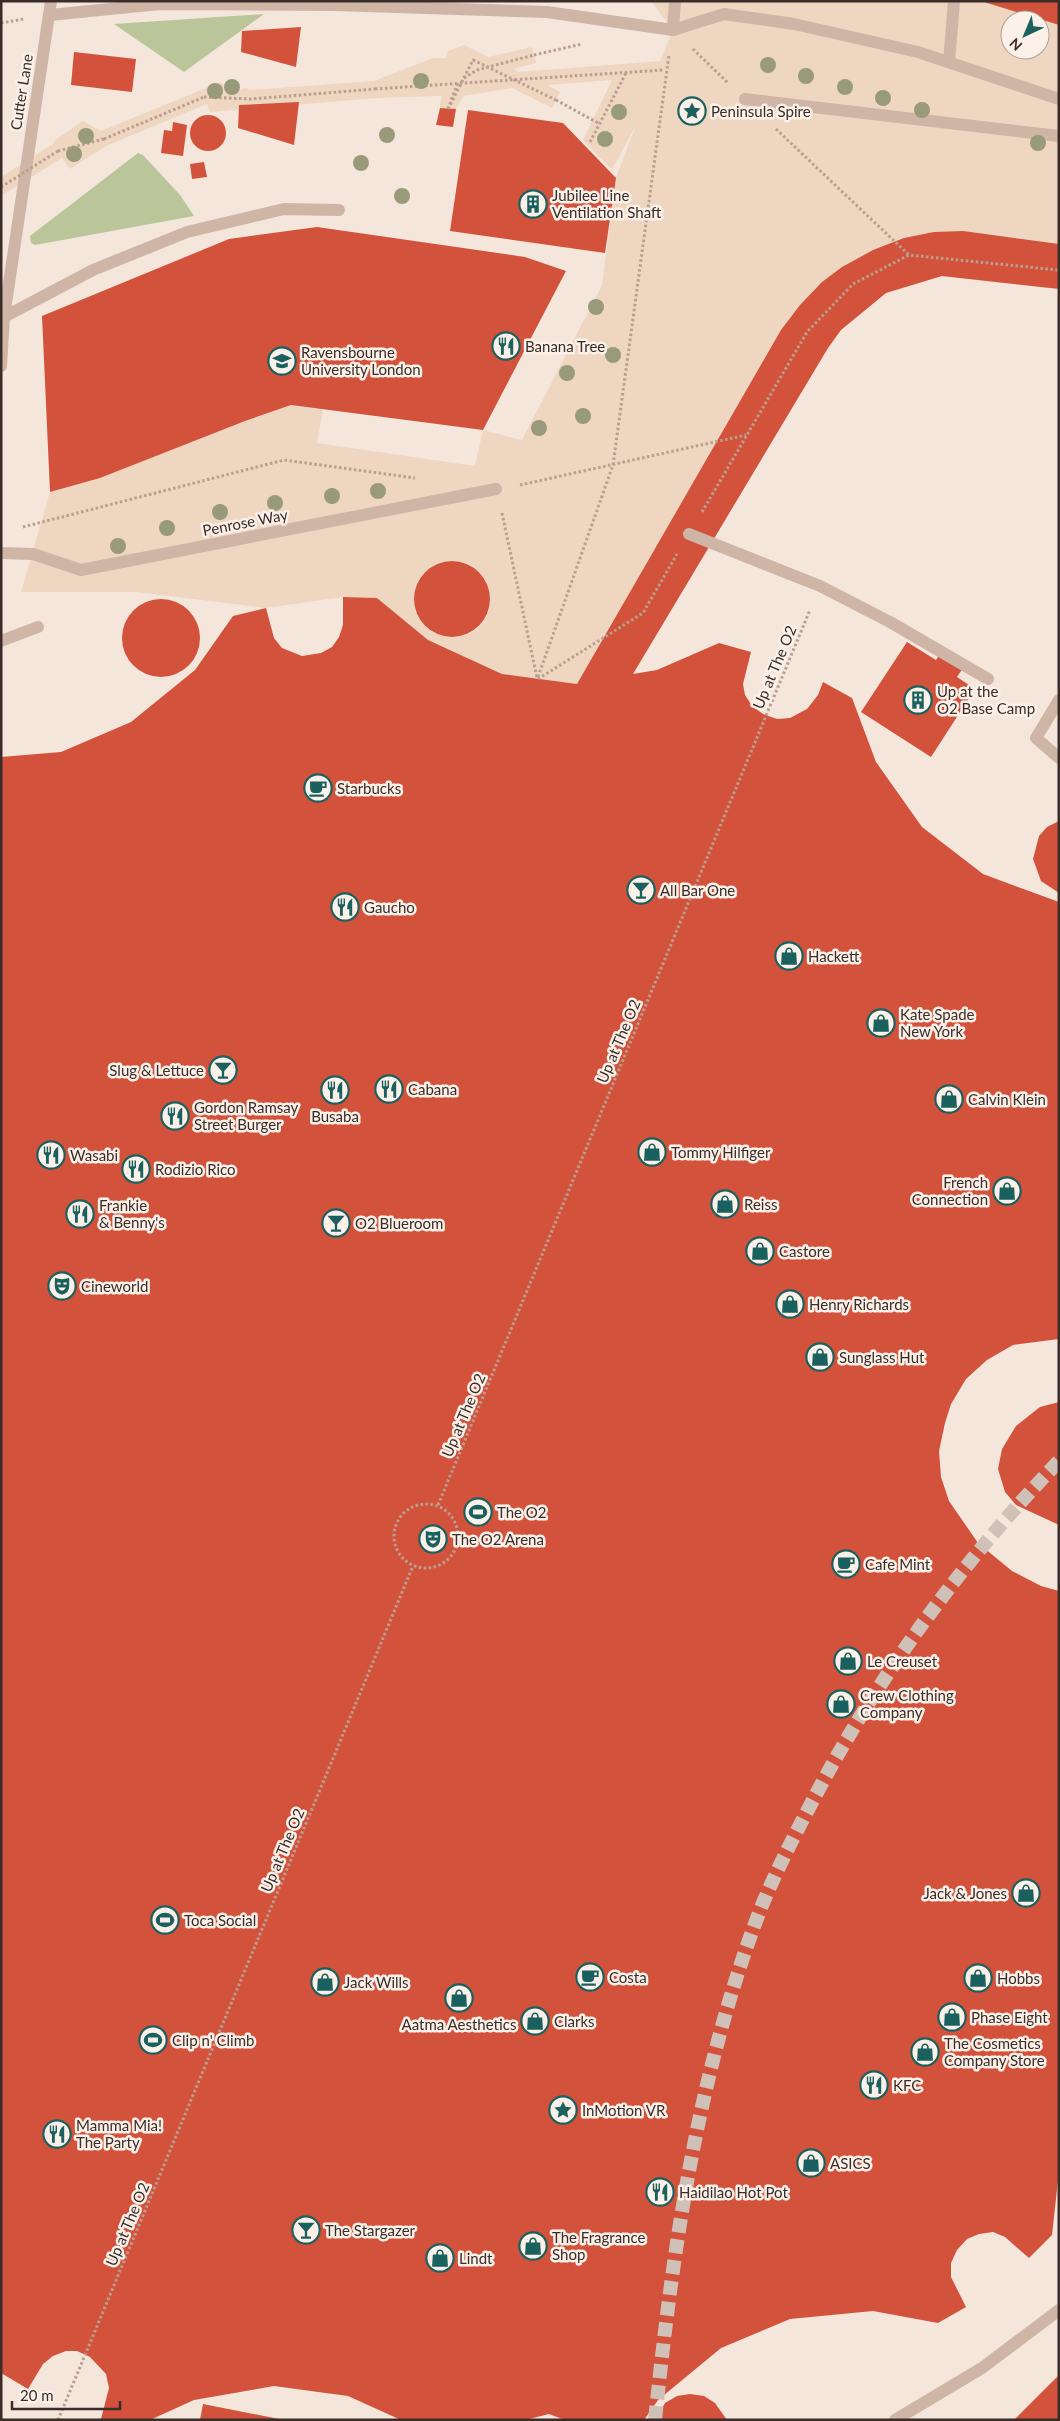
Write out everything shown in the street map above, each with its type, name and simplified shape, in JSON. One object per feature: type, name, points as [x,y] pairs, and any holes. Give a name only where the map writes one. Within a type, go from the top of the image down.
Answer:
[{"type":"street","name":"Cutter Lane","points":[[1,366],[4,317],[51,1]]},
{"type":"street","points":[[673,30],[675,1]]},
{"type":"street","points":[[949,62],[954,1]]},
{"type":"street","points":[[50,14],[160,4],[334,5],[546,12],[673,30],[724,14],[794,24],[918,52],[1059,99]]},
{"type":"street","points":[[746,99],[1059,136]]},
{"type":"street","points":[[4,317],[93,270],[187,232],[284,209],[339,210]]},
{"type":"street","name":"Penrose Way","points":[[1,553],[33,554],[81,570],[496,489]]},
{"type":"street","points":[[689,534],[820,586],[890,622],[988,679]]},
{"type":"street","points":[[1,642],[38,627]]},
{"type":"street","points":[[1059,700],[1036,738],[1059,758]]},
{"type":"street","points":[[895,2420],[982,2368],[1059,2310]]},
{"type":"path","points":[[673,30],[908,255]]},
{"type":"path","points":[[538,678],[613,465],[673,30]]},
{"type":"path","points":[[576,47],[534,55],[477,70],[458,82],[448,109],[474,60],[600,124]]},
{"type":"path","points":[[1,187],[58,151],[104,138],[204,97],[251,99],[458,82],[663,70]]},
{"type":"path","points":[[590,142],[626,73]]},
{"type":"path","points":[[538,678],[643,613],[807,332],[852,284],[908,255],[1059,270]]},
{"type":"path","points":[[538,678],[496,489],[746,436]]},
{"type":"path","points":[[17,528],[284,460],[419,479]]},
{"type":"path","name":"Up at The O2","points":[[438,1505],[820,586]]},
{"type":"path","points":[[418,1504],[438,1505],[454,1520],[458,1530],[458,1542],[454,1553],[446,1562],[435,1567],[412,1566],[398,1551],[394,1532],[396,1523],[401,1515],[418,1504]]},
{"type":"path","name":"Up at The O2","points":[[58,2420],[412,1566]]},
{"type":"green space","points":[[264,14],[184,72],[114,24]]},
{"type":"green space","points":[[138,153],[143,155],[180,195],[194,216],[35,245],[31,243],[30,236]]},
{"type":"shaded area","points":[[651,1],[982,1],[1011,10],[1000,10],[1000,60],[1050,60],[1050,22],[1059,25],[1059,289],[942,276],[917,281],[886,293],[862,310],[841,330],[828,348],[633,674],[577,684],[502,674],[428,640],[377,598],[343,597],[266,608],[137,592],[21,592],[50,492],[100,478],[291,405],[323,410],[317,443],[475,466],[483,430],[522,440],[602,285],[616,178],[636,125],[612,170],[583,140],[612,80],[547,85],[560,92],[552,108],[512,88],[463,96],[456,109],[440,108],[441,96],[376,98],[210,112],[207,104],[106,146],[70,169],[62,158],[1,196],[1,177],[53,144],[55,140],[83,121],[101,131],[221,82],[229,93],[246,88],[250,90],[374,81],[433,58],[446,58],[448,51],[464,45],[488,57],[532,47],[536,63],[513,69],[518,72],[660,61],[673,30]],"holes":[[[456,561],[468,564],[478,571],[486,581],[490,593],[490,606],[486,617],[478,628],[467,635],[455,637],[442,636],[431,631],[422,622],[416,611],[414,599],[416,586],[422,575],[432,567],[443,562]]]},
{"type":"building","points":[[1059,1],[1059,25],[1050,22],[1050,10],[1010,10],[984,2]]},
{"type":"building","points":[[301,27],[296,67],[241,52],[242,31]]},
{"type":"building","points":[[74,52],[136,59],[132,92],[71,85]]},
{"type":"building","points":[[299,102],[294,145],[238,128],[239,105]]},
{"type":"building","points":[[440,108],[456,109],[453,127],[436,125]]},
{"type":"building","name":"Jubilee Line Ventilation Shaft","points":[[468,110],[563,123],[616,178],[605,253],[450,231]]},
{"type":"building","points":[[208,115],[221,120],[226,133],[221,146],[208,151],[195,146],[190,133],[195,120]]},
{"type":"building","points":[[173,122],[187,125],[183,156],[161,153],[164,130],[172,131]]},
{"type":"building","points":[[204,162],[207,177],[192,179],[190,164]]},
{"type":"building","name":"Ravensbourne University London","points":[[317,227],[525,257],[566,271],[483,430],[291,405],[100,478],[50,492],[42,316],[229,239]]},
{"type":"building","name":"The O2","points":[[963,231],[1059,244],[1059,289],[942,276],[886,293],[841,330],[828,348],[633,674],[657,670],[719,643],[751,652],[743,684],[745,695],[752,706],[763,714],[777,719],[790,718],[807,709],[818,695],[823,682],[852,698],[876,762],[922,827],[983,874],[1059,902],[1059,1339],[1013,1345],[987,1360],[966,1379],[951,1404],[939,1451],[941,1477],[949,1501],[978,1543],[1012,1571],[1041,1586],[1059,1591],[1059,2171],[1052,2235],[1029,2258],[1005,2237],[993,2232],[979,2234],[967,2239],[957,2250],[951,2263],[951,2277],[966,2307],[938,2323],[873,2311],[790,2319],[721,2348],[658,2400],[644,2420],[565,2420],[549,2414],[525,2420],[401,2420],[348,2396],[274,2386],[194,2400],[150,2420],[105,2420],[101,2419],[109,2388],[106,2374],[90,2357],[77,2351],[66,2351],[53,2356],[43,2364],[28,2389],[1,2373],[1,757],[61,752],[131,722],[195,670],[233,616],[266,608],[274,638],[282,648],[302,656],[321,653],[332,647],[339,637],[343,625],[343,597],[377,598],[428,640],[502,674],[577,684],[781,330],[800,305],[822,282],[842,267],[873,250],[904,238],[934,232]]},
{"type":"building","points":[[452,561],[466,564],[479,572],[487,585],[490,599],[487,613],[479,626],[466,634],[452,637],[438,634],[425,626],[417,613],[414,599],[417,585],[425,572],[438,564]]},
{"type":"building","points":[[153,599],[169,599],[183,605],[194,616],[200,630],[200,646],[194,660],[183,671],[169,677],[153,677],[139,671],[128,660],[122,646],[122,630],[128,616],[139,605]]},
{"type":"building","name":"Up at the O2 Base Camp","points":[[907,642],[936,660],[940,654],[963,668],[957,677],[975,689],[931,757],[861,712]]},
{"type":"building","points":[[1059,821],[1059,893],[1041,881],[1033,859],[1039,836],[1047,827]]},
{"type":"building","points":[[1059,1402],[1059,1525],[1016,1505],[1005,1492],[998,1469],[1002,1449],[1016,1426],[1040,1407]]},
{"type":"building","points":[[1059,2375],[1059,2420],[1014,2420]]},
{"type":"building","points":[[690,2394],[704,2396],[715,2403],[727,2420],[655,2420],[665,2403],[677,2396]]},
{"type":"building","points":[[203,2404],[279,2419],[279,2420],[200,2420]]},
{"type":"tunnel","points":[[655,2420],[670,2291],[690,2163],[719,2037],[737,1975],[759,1913],[777,1871],[812,1802],[864,1710],[893,1666],[923,1623],[988,1540],[1059,1461]]},
{"type":"place","name":"Peninsula Spire","points":[[692,111]]},
{"type":"place","name":"Jubilee Line Ventilation Shaft","points":[[533,204]]},
{"type":"place","name":"Banana Tree","points":[[506,346]]},
{"type":"place","name":"Ravensbourne University London","points":[[282,361]]},
{"type":"place","name":"Up at the O2 Base Camp","points":[[918,700]]},
{"type":"place","name":"Starbucks","points":[[318,788]]},
{"type":"place","name":"All Bar One","points":[[641,890]]},
{"type":"place","name":"Gaucho","points":[[345,907]]},
{"type":"place","name":"Hackett","points":[[789,956]]},
{"type":"place","name":"Kate Spade New York","points":[[881,1023]]},
{"type":"place","name":"Slug & Lettuce","points":[[223,1070]]},
{"type":"place","name":"Cabana","points":[[389,1089]]},
{"type":"place","name":"Busaba","points":[[335,1090]]},
{"type":"place","name":"Calvin Klein","points":[[949,1099]]},
{"type":"place","name":"Gordon Ramsay Street Burger","points":[[175,1116]]},
{"type":"place","name":"Tommy Hilfiger","points":[[652,1152]]},
{"type":"place","name":"Wasabi","points":[[51,1155]]},
{"type":"place","name":"Rodizio Rico","points":[[136,1169]]},
{"type":"place","name":"French Connection","points":[[1007,1191]]},
{"type":"place","name":"Reiss","points":[[725,1204]]},
{"type":"place","name":"Frankie & Benny's","points":[[80,1214]]},
{"type":"place","name":"O2 Blueroom","points":[[336,1223]]},
{"type":"place","name":"Castore","points":[[760,1251]]},
{"type":"place","name":"Cineworld","points":[[62,1286]]},
{"type":"place","name":"Henry Richards","points":[[790,1304]]},
{"type":"place","name":"Sunglass Hut","points":[[820,1357]]},
{"type":"place","name":"The O2","points":[[478,1512]]},
{"type":"place","name":"The O2 Arena","points":[[433,1539]]},
{"type":"place","name":"Cafe Mint","points":[[846,1564]]},
{"type":"place","name":"Le Creuset","points":[[848,1661]]},
{"type":"place","name":"Crew Clothing Company","points":[[841,1704]]},
{"type":"place","name":"Jack & Jones","points":[[1026,1893]]},
{"type":"place","name":"Toca Social","points":[[165,1920]]},
{"type":"place","name":"Costa","points":[[590,1977]]},
{"type":"place","name":"Hobbs","points":[[978,1978]]},
{"type":"place","name":"Jack Wills","points":[[325,1982]]},
{"type":"place","name":"Aatma Aesthetics","points":[[459,1998]]},
{"type":"place","name":"Phase Eight","points":[[952,2017]]},
{"type":"place","name":"Clarks","points":[[535,2021]]},
{"type":"place","name":"Clip n' Climb","points":[[153,2040]]},
{"type":"place","name":"The Cosmetics Company Store","points":[[925,2052]]},
{"type":"place","name":"KFC","points":[[874,2085]]},
{"type":"place","name":"InMotion VR","points":[[563,2110]]},
{"type":"place","name":"Mamma Mia! The Party","points":[[57,2134]]},
{"type":"place","name":"ASICS","points":[[811,2163]]},
{"type":"place","name":"Haidilao Hot Pot","points":[[660,2192]]},
{"type":"place","name":"The Stargazer","points":[[306,2230]]},
{"type":"place","name":"The Fragrance Shop","points":[[533,2246]]},
{"type":"place","name":"Lindt","points":[[440,2258]]}]
